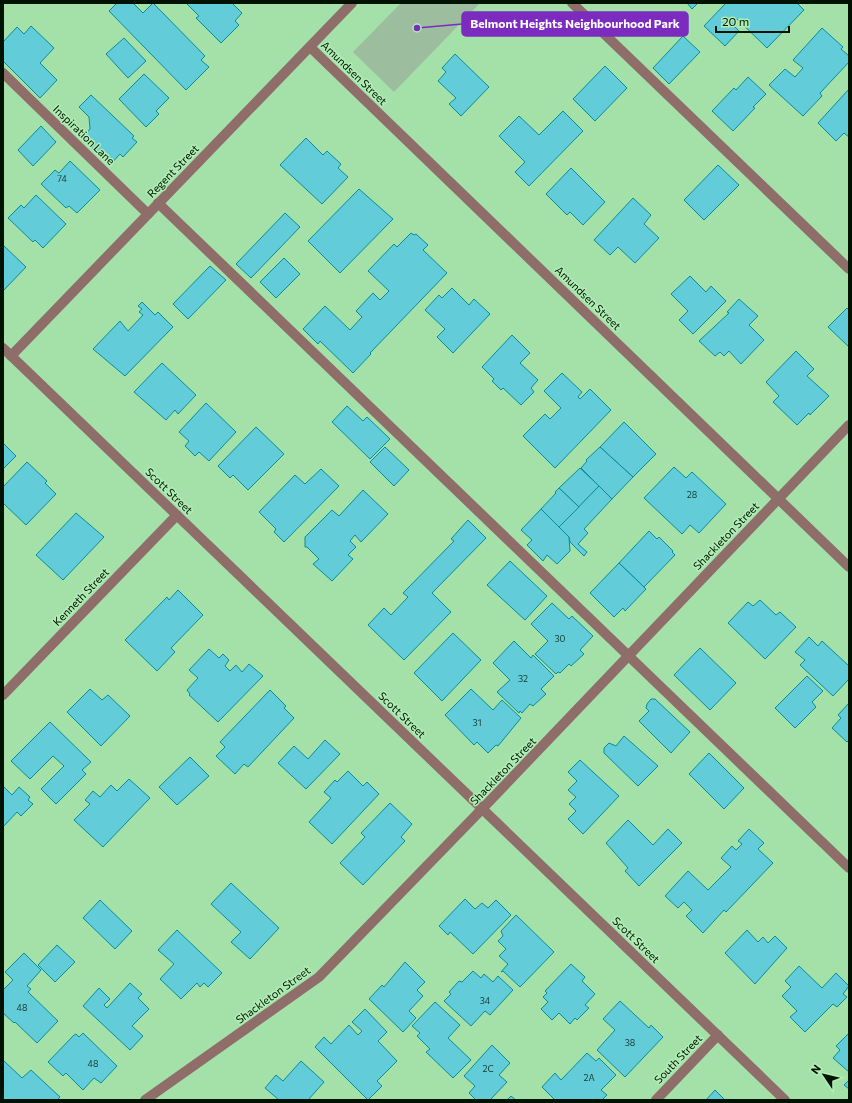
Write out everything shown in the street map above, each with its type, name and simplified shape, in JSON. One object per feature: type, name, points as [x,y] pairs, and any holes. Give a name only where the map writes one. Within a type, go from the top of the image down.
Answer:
[{"type":"street","name":"Regent Street","points":[[11,356],[352,3]]},
{"type":"street","points":[[572,3],[849,269]]},
{"type":"street","name":"Amundsen Street","points":[[310,47],[849,567]]},
{"type":"street","name":"Inspiration Lane","points":[[3,72],[148,214]]},
{"type":"street","points":[[158,203],[849,868]]},
{"type":"street","name":"Scott Street","points":[[3,348],[784,1100]]},
{"type":"street","name":"Shackleton Street","points":[[145,1100],[319,977],[482,810],[849,425]]},
{"type":"street","name":"Kenneth Street","points":[[3,695],[177,515]]},
{"type":"street","name":"South Street","points":[[656,1100],[718,1035]]},
{"type":"green space","points":[[401,3],[480,3],[394,92],[353,52]]},
{"type":"building","points":[[117,3],[133,3],[143,13],[153,3],[205,56],[201,60],[209,67],[186,90],[109,11]]},
{"type":"building","points":[[186,3],[232,3],[242,13],[235,21],[239,25],[221,43],[196,18],[199,16]]},
{"type":"building","points":[[687,3],[698,3],[692,9]]},
{"type":"building","points":[[726,3],[797,3],[804,10],[767,48],[737,19],[732,24],[739,31],[725,46],[704,26]]},
{"type":"building","points":[[31,26],[54,48],[40,63],[57,80],[40,98],[3,61],[3,42],[17,27],[24,34]]},
{"type":"building","points":[[822,28],[843,47],[841,49],[849,56],[849,62],[820,93],[822,96],[803,116],[769,85],[785,69],[795,77],[803,68],[793,60]]},
{"type":"building","points":[[683,36],[700,52],[669,84],[653,68]]},
{"type":"building","points":[[124,38],[146,61],[128,78],[106,54]]},
{"type":"building","points":[[455,54],[489,87],[461,116],[449,104],[456,98],[438,81],[446,72],[442,68]]},
{"type":"building","points":[[605,66],[627,88],[595,121],[573,99]]},
{"type":"building","points":[[144,74],[169,98],[156,111],[159,114],[146,127],[119,99]]},
{"type":"building","points":[[748,77],[766,94],[733,131],[712,111],[734,88],[736,90]]},
{"type":"building","points":[[849,89],[849,137],[844,133],[836,141],[818,123]]},
{"type":"building","points":[[91,95],[134,136],[132,138],[137,142],[123,157],[120,154],[110,165],[82,138],[90,129],[89,117],[79,107]]},
{"type":"building","points":[[563,111],[583,131],[529,186],[515,172],[525,162],[499,136],[519,116],[539,135]]},
{"type":"building","points":[[41,126],[56,142],[33,166],[18,150]]},
{"type":"building","points":[[306,138],[323,155],[327,151],[341,164],[338,168],[348,177],[322,204],[280,165]]},
{"type":"building","points":[[70,161],[100,190],[77,213],[69,206],[66,208],[41,184],[55,170],[59,173]]},
{"type":"building","points":[[718,165],[739,185],[704,220],[684,200]]},
{"type":"building","points":[[571,168],[605,202],[583,225],[570,212],[567,215],[546,194]]},
{"type":"building","points":[[359,189],[393,219],[340,273],[308,241]]},
{"type":"building","points":[[36,195],[66,224],[43,248],[35,240],[33,242],[8,218],[21,205],[24,208]]},
{"type":"building","points":[[633,198],[651,215],[644,224],[659,238],[635,263],[618,247],[610,255],[594,240]]},
{"type":"building","points":[[285,213],[300,227],[251,278],[236,264]]},
{"type":"building","points":[[411,233],[414,235],[416,234],[428,245],[423,250],[447,273],[370,353],[371,354],[353,373],[320,341],[318,344],[303,329],[325,306],[350,330],[362,317],[356,311],[373,293],[380,300],[389,291],[368,271],[394,244],[397,247]]},
{"type":"building","points":[[3,245],[26,267],[3,291]]},
{"type":"building","points":[[284,258],[300,274],[276,298],[260,282]]},
{"type":"building","points":[[210,266],[226,280],[188,319],[173,304]]},
{"type":"building","points":[[690,276],[706,292],[711,286],[726,301],[693,334],[679,320],[688,311],[671,294]]},
{"type":"building","points":[[452,288],[469,305],[474,299],[490,314],[453,353],[437,337],[445,329],[425,310],[439,295],[442,298]]},
{"type":"building","points":[[739,299],[758,316],[749,325],[764,340],[741,364],[729,351],[724,356],[720,352],[715,356],[699,341],[729,313],[727,312]]},
{"type":"building","points":[[142,302],[155,315],[158,312],[173,327],[125,376],[93,349],[120,321],[128,331],[143,315],[139,312],[142,309],[138,306]]},
{"type":"building","points":[[847,308],[849,310],[849,347],[828,327]]},
{"type":"building","points":[[512,335],[530,353],[520,363],[538,380],[531,388],[534,392],[521,405],[503,388],[501,390],[492,381],[494,379],[482,367]]},
{"type":"building","points":[[796,351],[814,369],[807,376],[829,396],[810,415],[809,413],[797,425],[773,402],[779,396],[766,382]]},
{"type":"building","points":[[162,363],[196,395],[178,414],[175,410],[166,420],[134,392]]},
{"type":"building","points":[[562,373],[582,392],[578,397],[580,399],[590,389],[611,410],[555,468],[523,436],[545,414],[550,419],[561,408],[544,391]]},
{"type":"building","points":[[206,403],[236,432],[209,461],[199,452],[195,456],[185,446],[189,441],[179,432]]},
{"type":"building","points":[[347,406],[363,421],[367,417],[390,439],[370,459],[332,422]]},
{"type":"building","points":[[624,422],[656,454],[633,477],[600,447]]},
{"type":"building","points":[[256,427],[284,454],[248,490],[233,475],[230,478],[218,466]]},
{"type":"building","points":[[3,443],[16,456],[3,469]]},
{"type":"building","points":[[385,447],[409,470],[394,486],[370,462]]},
{"type":"building","points":[[600,447],[633,477],[612,499],[581,468],[587,461],[586,460]]},
{"type":"building","points":[[27,462],[47,481],[45,483],[56,494],[26,525],[3,503],[3,487]]},
{"type":"building","points":[[674,467],[686,478],[692,472],[726,504],[699,533],[690,525],[682,534],[644,498]]},
{"type":"building","points":[[580,468],[599,486],[579,507],[559,488]]},
{"type":"building","points":[[321,469],[339,486],[284,542],[274,532],[276,529],[259,512],[295,475],[305,484]]},
{"type":"building","points":[[599,486],[612,499],[584,529],[588,533],[578,544],[587,552],[584,556],[570,542],[569,537],[559,527]]},
{"type":"building","points":[[559,488],[579,507],[559,527],[541,509]]},
{"type":"building","points":[[363,490],[388,514],[361,542],[355,535],[350,541],[356,547],[348,555],[353,559],[332,581],[313,564],[319,559],[307,547],[305,547],[305,537],[332,510],[339,516]]},
{"type":"building","points":[[541,509],[569,537],[570,551],[557,564],[547,555],[543,561],[527,545],[532,540],[521,530]]},
{"type":"building","points":[[76,513],[104,537],[63,580],[36,555]]},
{"type":"building","points":[[468,520],[486,538],[432,593],[451,612],[404,660],[368,625],[384,608],[391,615],[408,597],[403,593],[454,541],[451,539]]},
{"type":"building","points":[[649,531],[657,539],[659,537],[675,555],[644,587],[619,563]]},
{"type":"building","points":[[510,561],[547,596],[525,620],[487,585]]},
{"type":"building","points":[[619,563],[646,589],[625,611],[623,608],[614,617],[590,593]]},
{"type":"building","points":[[178,590],[203,615],[171,648],[175,652],[157,671],[125,640],[167,597],[169,600]]},
{"type":"building","points":[[760,600],[776,615],[780,612],[796,627],[765,659],[728,623],[748,602],[753,606]]},
{"type":"building","points":[[552,603],[569,619],[572,616],[593,636],[580,650],[584,654],[571,666],[569,664],[560,673],[558,672],[556,674],[535,654],[548,641],[531,624]]},
{"type":"building","points":[[453,633],[481,660],[442,701],[414,673]]},
{"type":"building","points":[[809,637],[818,646],[822,641],[849,666],[849,679],[833,696],[800,665],[805,660],[795,652]]},
{"type":"building","points":[[514,641],[531,658],[533,655],[554,676],[541,689],[546,694],[533,706],[530,704],[522,713],[520,711],[519,713],[497,692],[510,680],[493,663]]},
{"type":"building","points":[[700,648],[736,683],[710,710],[674,675]]},
{"type":"building","points":[[209,649],[219,658],[223,654],[229,660],[225,666],[230,671],[236,665],[242,672],[249,664],[263,676],[218,722],[189,695],[190,694],[187,690],[198,678],[189,670]]},
{"type":"building","points":[[807,676],[823,691],[812,702],[816,707],[795,728],[775,708]]},
{"type":"building","points":[[90,689],[102,700],[108,695],[130,716],[101,746],[67,712]]},
{"type":"building","points":[[471,689],[493,710],[502,700],[521,718],[498,746],[496,745],[488,753],[477,742],[474,745],[445,715]]},
{"type":"building","points":[[270,690],[286,706],[284,708],[294,718],[248,767],[244,764],[235,774],[216,756],[225,747],[220,742]]},
{"type":"building","points":[[651,699],[655,699],[690,732],[671,753],[639,721],[649,711],[646,708]]},
{"type":"building","points":[[849,703],[849,740],[847,742],[832,728],[841,718],[838,715]]},
{"type":"building","points":[[50,722],[91,762],[82,770],[86,774],[56,804],[41,789],[64,766],[53,756],[30,779],[11,761]]},
{"type":"building","points":[[624,736],[658,766],[638,786],[604,753],[604,748],[609,743],[616,746]]},
{"type":"building","points":[[325,740],[340,754],[306,789],[278,763],[294,746],[308,759]]},
{"type":"building","points":[[709,753],[744,788],[724,809],[689,774]]},
{"type":"building","points":[[190,757],[209,776],[177,805],[159,787]]},
{"type":"building","points":[[580,760],[619,796],[583,834],[568,819],[576,811],[569,804],[576,797],[568,790],[577,781],[568,772]]},
{"type":"building","points":[[348,771],[363,786],[367,782],[379,794],[332,844],[309,822],[331,798],[324,792],[335,780],[337,782]]},
{"type":"building","points":[[129,779],[150,798],[103,847],[74,820],[90,804],[85,800],[93,791],[100,797],[111,785],[117,791]]},
{"type":"building","points":[[3,786],[12,795],[19,787],[30,797],[28,800],[33,804],[21,816],[17,812],[3,827]]},
{"type":"building","points":[[390,803],[412,824],[401,837],[405,841],[363,885],[340,863],[365,837],[361,833]]},
{"type":"building","points":[[628,820],[653,845],[668,829],[682,843],[639,886],[625,871],[628,868],[606,843]]},
{"type":"building","points":[[749,829],[764,843],[758,849],[773,863],[726,912],[724,910],[703,933],[686,916],[692,910],[684,902],[678,908],[665,896],[688,871],[708,890],[731,867],[721,858],[732,846],[736,850],[742,844],[738,841]]},
{"type":"building","points":[[231,883],[279,928],[250,959],[231,942],[241,932],[211,904]]},
{"type":"building","points":[[465,899],[475,909],[482,903],[488,908],[496,900],[511,915],[473,954],[450,932],[448,935],[439,926]]},
{"type":"building","points":[[100,900],[132,931],[115,949],[83,918]]},
{"type":"building","points":[[516,915],[554,952],[520,987],[503,971],[501,972],[508,964],[499,956],[506,949],[498,941],[503,936],[501,931]]},
{"type":"building","points":[[177,930],[222,973],[208,987],[204,983],[200,987],[197,983],[181,999],[160,979],[174,964],[158,950]]},
{"type":"building","points":[[747,930],[758,942],[763,937],[768,943],[775,936],[787,948],[755,984],[725,953]]},
{"type":"building","points":[[57,945],[75,962],[55,982],[38,965]]},
{"type":"building","points":[[24,953],[41,970],[27,986],[31,989],[28,992],[58,1021],[37,1043],[3,1013],[3,990],[13,980],[5,972]]},
{"type":"building","points":[[405,962],[425,982],[417,990],[423,996],[409,1011],[416,1018],[403,1032],[369,999],[382,985],[384,987]]},
{"type":"building","points":[[571,964],[585,977],[582,981],[595,994],[585,1005],[589,1008],[577,1020],[575,1018],[570,1024],[559,1013],[552,1020],[541,1009],[548,1002],[543,997],[547,993],[545,991]]},
{"type":"building","points":[[799,966],[822,988],[836,973],[849,986],[843,994],[847,997],[837,1007],[833,1004],[805,1032],[790,1017],[797,1011],[782,996],[791,987],[785,981]]},
{"type":"building","points":[[473,971],[481,978],[484,974],[493,982],[498,976],[513,990],[490,1015],[485,1011],[471,1026],[444,1001],[451,994],[449,992],[459,981],[462,982]]},
{"type":"building","points":[[130,983],[142,994],[138,998],[149,1009],[132,1026],[143,1036],[130,1050],[83,1006],[99,988],[110,999],[104,1005],[107,1008]]},
{"type":"building","points":[[620,1001],[649,1028],[651,1025],[663,1037],[625,1077],[597,1050],[615,1030],[603,1019]]},
{"type":"building","points":[[435,1002],[460,1025],[448,1038],[471,1060],[453,1078],[426,1052],[430,1049],[417,1036],[420,1033],[412,1026]]},
{"type":"building","points":[[365,1009],[387,1032],[378,1041],[397,1061],[377,1081],[382,1086],[368,1100],[315,1047],[324,1037],[331,1044],[349,1025],[358,1035],[362,1031],[352,1022]]},
{"type":"building","points":[[83,1033],[117,1066],[101,1083],[94,1078],[83,1090],[66,1073],[63,1076],[48,1062],[74,1035],[76,1034],[79,1037]]},
{"type":"building","points":[[849,1033],[849,1072],[833,1058],[840,1050],[836,1046]]},
{"type":"building","points":[[492,1045],[510,1063],[499,1075],[507,1082],[490,1100],[476,1100],[469,1093],[475,1086],[464,1076]]},
{"type":"building","points":[[587,1053],[596,1061],[599,1058],[616,1075],[601,1090],[607,1095],[602,1100],[555,1100],[542,1087],[555,1073],[561,1080]]},
{"type":"building","points":[[3,1060],[22,1078],[31,1070],[60,1097],[57,1100],[3,1100]]},
{"type":"building","points":[[301,1061],[324,1082],[308,1100],[279,1100],[265,1088],[276,1075],[283,1081]]},
{"type":"building","points":[[849,1080],[849,1089],[844,1085]]},
{"type":"building","points":[[715,1090],[725,1100],[706,1100]]},
{"type":"building","points":[[511,1096],[516,1100],[507,1100]]},
{"type":"place","name":"Belmont Heights Neighbourhood Park","points":[[417,28]]}]
